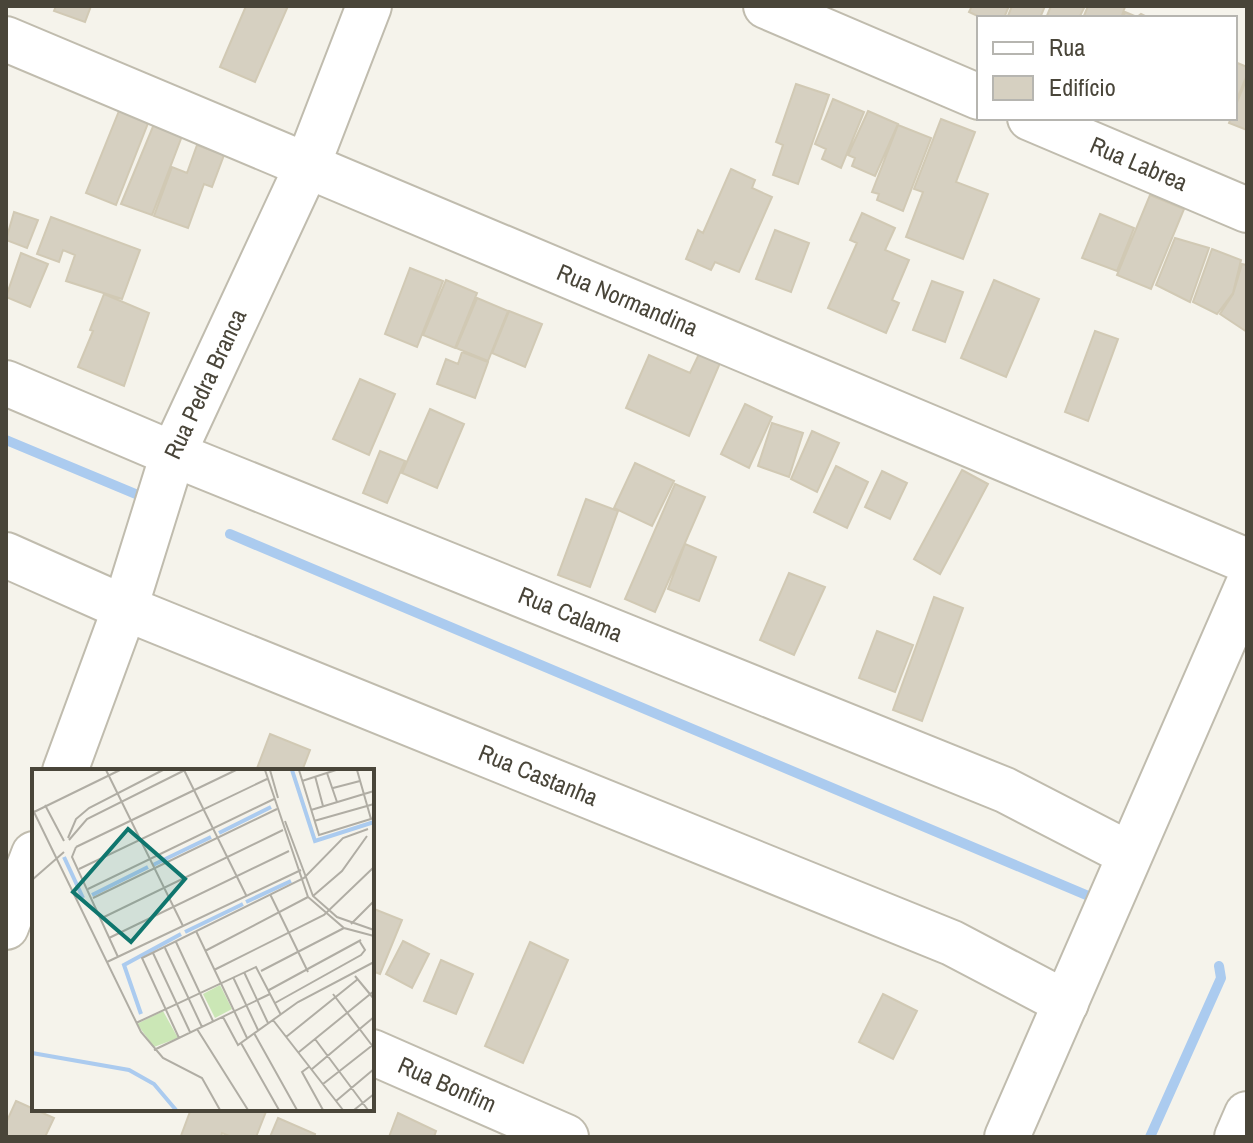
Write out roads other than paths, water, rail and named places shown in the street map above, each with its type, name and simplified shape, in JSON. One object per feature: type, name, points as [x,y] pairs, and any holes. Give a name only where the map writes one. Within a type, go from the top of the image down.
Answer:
[{"type":"street","name":"Rua Pedra Branca","points":[[66,769],[125,608],[173,454],[308,164],[369,6]]},
{"type":"street","points":[[766,6],[977,96]]},
{"type":"street","name":"Rua Normandina","points":[[6,39],[1247,561]]},
{"type":"street","name":"Rua Labrea","points":[[1035,120],[1247,210]]},
{"type":"street","name":"Rua Calama","points":[[6,383],[173,454],[1005,790],[1129,854]]},
{"type":"street","name":"Rua Castanha","points":[[6,555],[125,608],[952,943],[1066,1003]]},
{"type":"street","points":[[1007,1137],[1247,587]]},
{"type":"street","points":[[16,905],[32,860]]},
{"type":"street","name":"Rua Bonfim","points":[[374,1053],[566,1137]]},
{"type":"street","points":[[1237,1137],[1247,1114]]},
{"type":"waterway","points":[[6,440],[150,500]]},
{"type":"waterway","points":[[230,534],[1098,900]]},
{"type":"waterway","points":[[1150,1137],[1221,978],[1219,966]]}]
